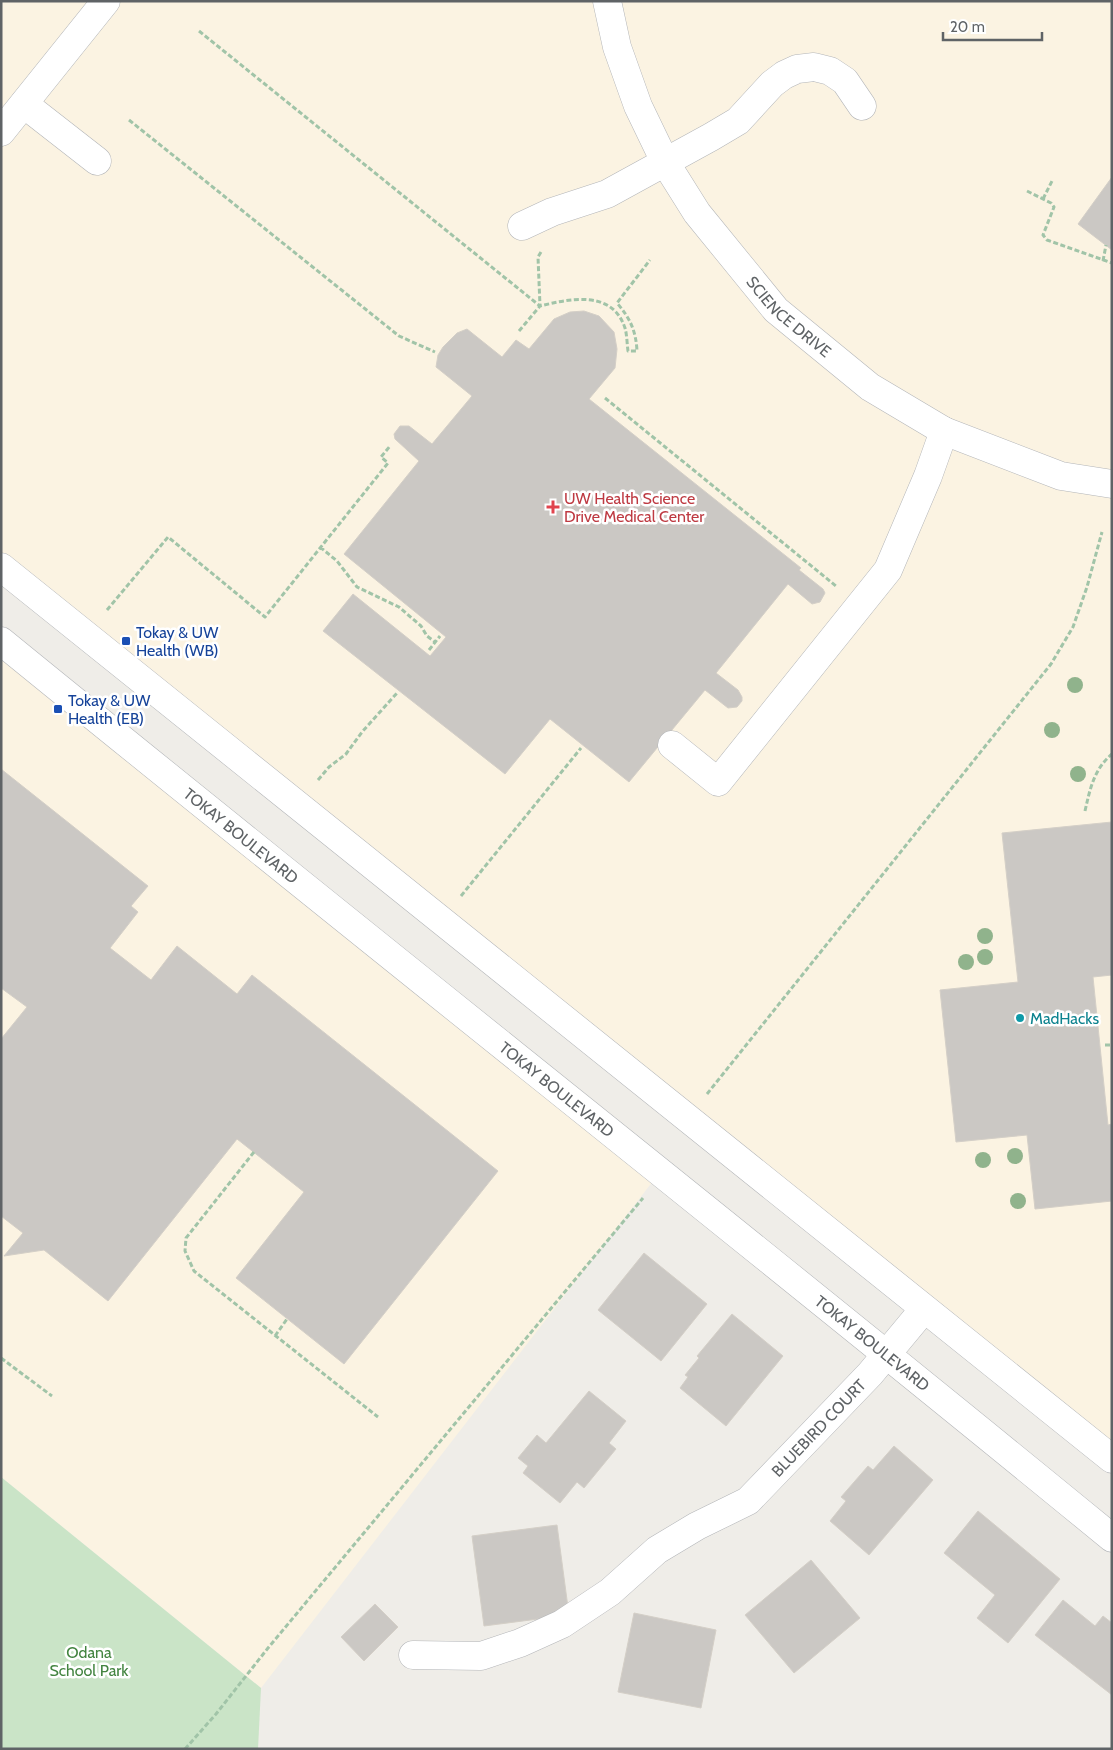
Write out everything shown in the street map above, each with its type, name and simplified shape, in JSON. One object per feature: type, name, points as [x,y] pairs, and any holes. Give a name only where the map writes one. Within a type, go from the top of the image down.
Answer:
[{"type":"street","points":[[1,132],[106,1]]},
{"type":"street","name":"SCIENCE DRIVE","points":[[607,1],[617,48],[638,106],[665,162],[697,213],[776,310],[870,386],[944,431],[1061,476],[1112,484]]},
{"type":"street","points":[[522,226],[552,212],[606,194],[738,121],[772,84],[784,74],[796,69],[814,67],[830,71],[845,81],[862,106]]},
{"type":"street","points":[[24,104],[96,162]]},
{"type":"street","points":[[672,745],[718,782],[888,570],[928,476],[944,431]]},
{"type":"street","points":[[1,567],[1112,1459]]},
{"type":"street","name":"TOKAY BOULEVARD","points":[[1,642],[576,1106],[888,1354],[1112,1538]]},
{"type":"street","name":"BLUEBIRD COURT","points":[[413,1655],[481,1656],[520,1643],[562,1624],[610,1592],[658,1550],[697,1526],[748,1501],[888,1354],[924,1309]]},
{"type":"path","points":[[199,31],[540,306]]},
{"type":"path","points":[[129,120],[400,336],[435,352]]},
{"type":"path","points":[[1043,199],[1053,179]]},
{"type":"path","points":[[1027,191],[1054,207],[1043,230],[1043,235],[1047,240],[1112,263]]},
{"type":"path","points":[[1103,261],[1106,245]]},
{"type":"path","points":[[540,306],[538,257],[543,249]]},
{"type":"path","points":[[519,331],[540,306],[571,300],[595,300],[606,305],[619,317],[625,328],[628,351],[637,351],[633,327],[628,316],[617,303],[650,260]]},
{"type":"path","points":[[606,398],[859,605]]},
{"type":"path","points":[[107,610],[168,537],[265,617],[388,463],[381,457],[390,446]]},
{"type":"path","points":[[707,1094],[1051,664],[1073,627],[1087,587],[1102,532]]},
{"type":"path","points":[[320,547],[337,561],[357,587],[400,607],[435,642]]},
{"type":"path","points":[[429,650],[440,636]]},
{"type":"path","points":[[318,780],[329,767],[346,754],[362,732],[397,693]]},
{"type":"path","points":[[461,896],[581,748]]},
{"type":"path","points":[[1085,811],[1094,776],[1104,761],[1112,754]]},
{"type":"path","points":[[1105,1045],[1112,1045]]},
{"type":"path","points":[[254,1152],[186,1238],[185,1250],[194,1271],[378,1417]]},
{"type":"path","points":[[185,1749],[645,1195]]},
{"type":"path","points":[[275,1336],[287,1319]]},
{"type":"path","points":[[1,1358],[52,1396]]},
{"type":"shaded area","points":[[1,1],[1112,1],[1112,1459],[1,567]]},
{"type":"shaded area","points":[[1,641],[660,1172],[261,1688],[1,1477]]},
{"type":"green space","name":"Odana School Park","points":[[1,1477],[261,1688],[258,1749],[1,1749]]},
{"type":"building","points":[[1112,177],[1112,250],[1078,224]]},
{"type":"building","name":"UW Health Science Drive Medical Center","points":[[584,311],[599,316],[614,332],[617,349],[615,368],[589,399],[801,568],[799,570],[823,589],[825,593],[820,602],[812,604],[788,584],[716,673],[738,690],[742,701],[737,707],[728,708],[705,690],[629,782],[550,719],[505,774],[323,631],[353,594],[430,656],[446,637],[344,554],[419,461],[395,439],[394,434],[400,426],[409,426],[432,444],[472,396],[436,367],[438,355],[457,333],[467,329],[502,357],[516,340],[529,349],[554,319],[570,312]]},
{"type":"building","points":[[1,769],[148,886],[131,906],[138,912],[110,948],[151,980],[177,946],[237,994],[252,975],[498,1171],[344,1364],[236,1278],[304,1192],[237,1139],[108,1301],[44,1250],[4,1256],[23,1233],[1,1216],[1,1039],[27,1007],[1,988]]},
{"type":"building","name":"MadHacks","points":[[1112,822],[1112,975],[1093,977],[1108,1125],[1112,1124],[1112,1201],[1035,1209],[1027,1135],[956,1142],[940,990],[1018,982],[1002,833]]},
{"type":"building","points":[[644,1253],[707,1304],[661,1361],[598,1310]]},
{"type":"building","points":[[732,1314],[783,1356],[726,1426],[680,1388],[688,1377],[685,1375],[699,1358],[697,1356]]},
{"type":"building","points":[[589,1391],[626,1421],[609,1443],[616,1449],[584,1488],[577,1482],[560,1503],[523,1473],[528,1466],[518,1458],[537,1435],[546,1443]]},
{"type":"building","points":[[894,1446],[933,1480],[869,1555],[830,1521],[846,1501],[841,1497],[868,1466],[873,1470]]},
{"type":"building","points":[[978,1511],[1060,1579],[1008,1643],[977,1618],[995,1595],[944,1553]]},
{"type":"building","points":[[557,1525],[569,1615],[484,1626],[472,1536]]},
{"type":"building","points":[[811,1560],[860,1618],[794,1673],[745,1615]]},
{"type":"building","points":[[1063,1600],[1095,1626],[1103,1616],[1112,1623],[1112,1695],[1035,1635]]},
{"type":"building","points":[[375,1604],[398,1627],[364,1661],[341,1637]]},
{"type":"building","points":[[634,1613],[716,1630],[701,1708],[618,1692]]},
{"type":"place","name":"UW Health Science Drive Medical Center","points":[[553,507]]},
{"type":"place","name":"Tokay & UW Health (WB)","points":[[126,641]]},
{"type":"place","name":"Tokay & UW Health (EB)","points":[[58,709]]},
{"type":"place","name":"MadHacks","points":[[1020,1018]]}]
